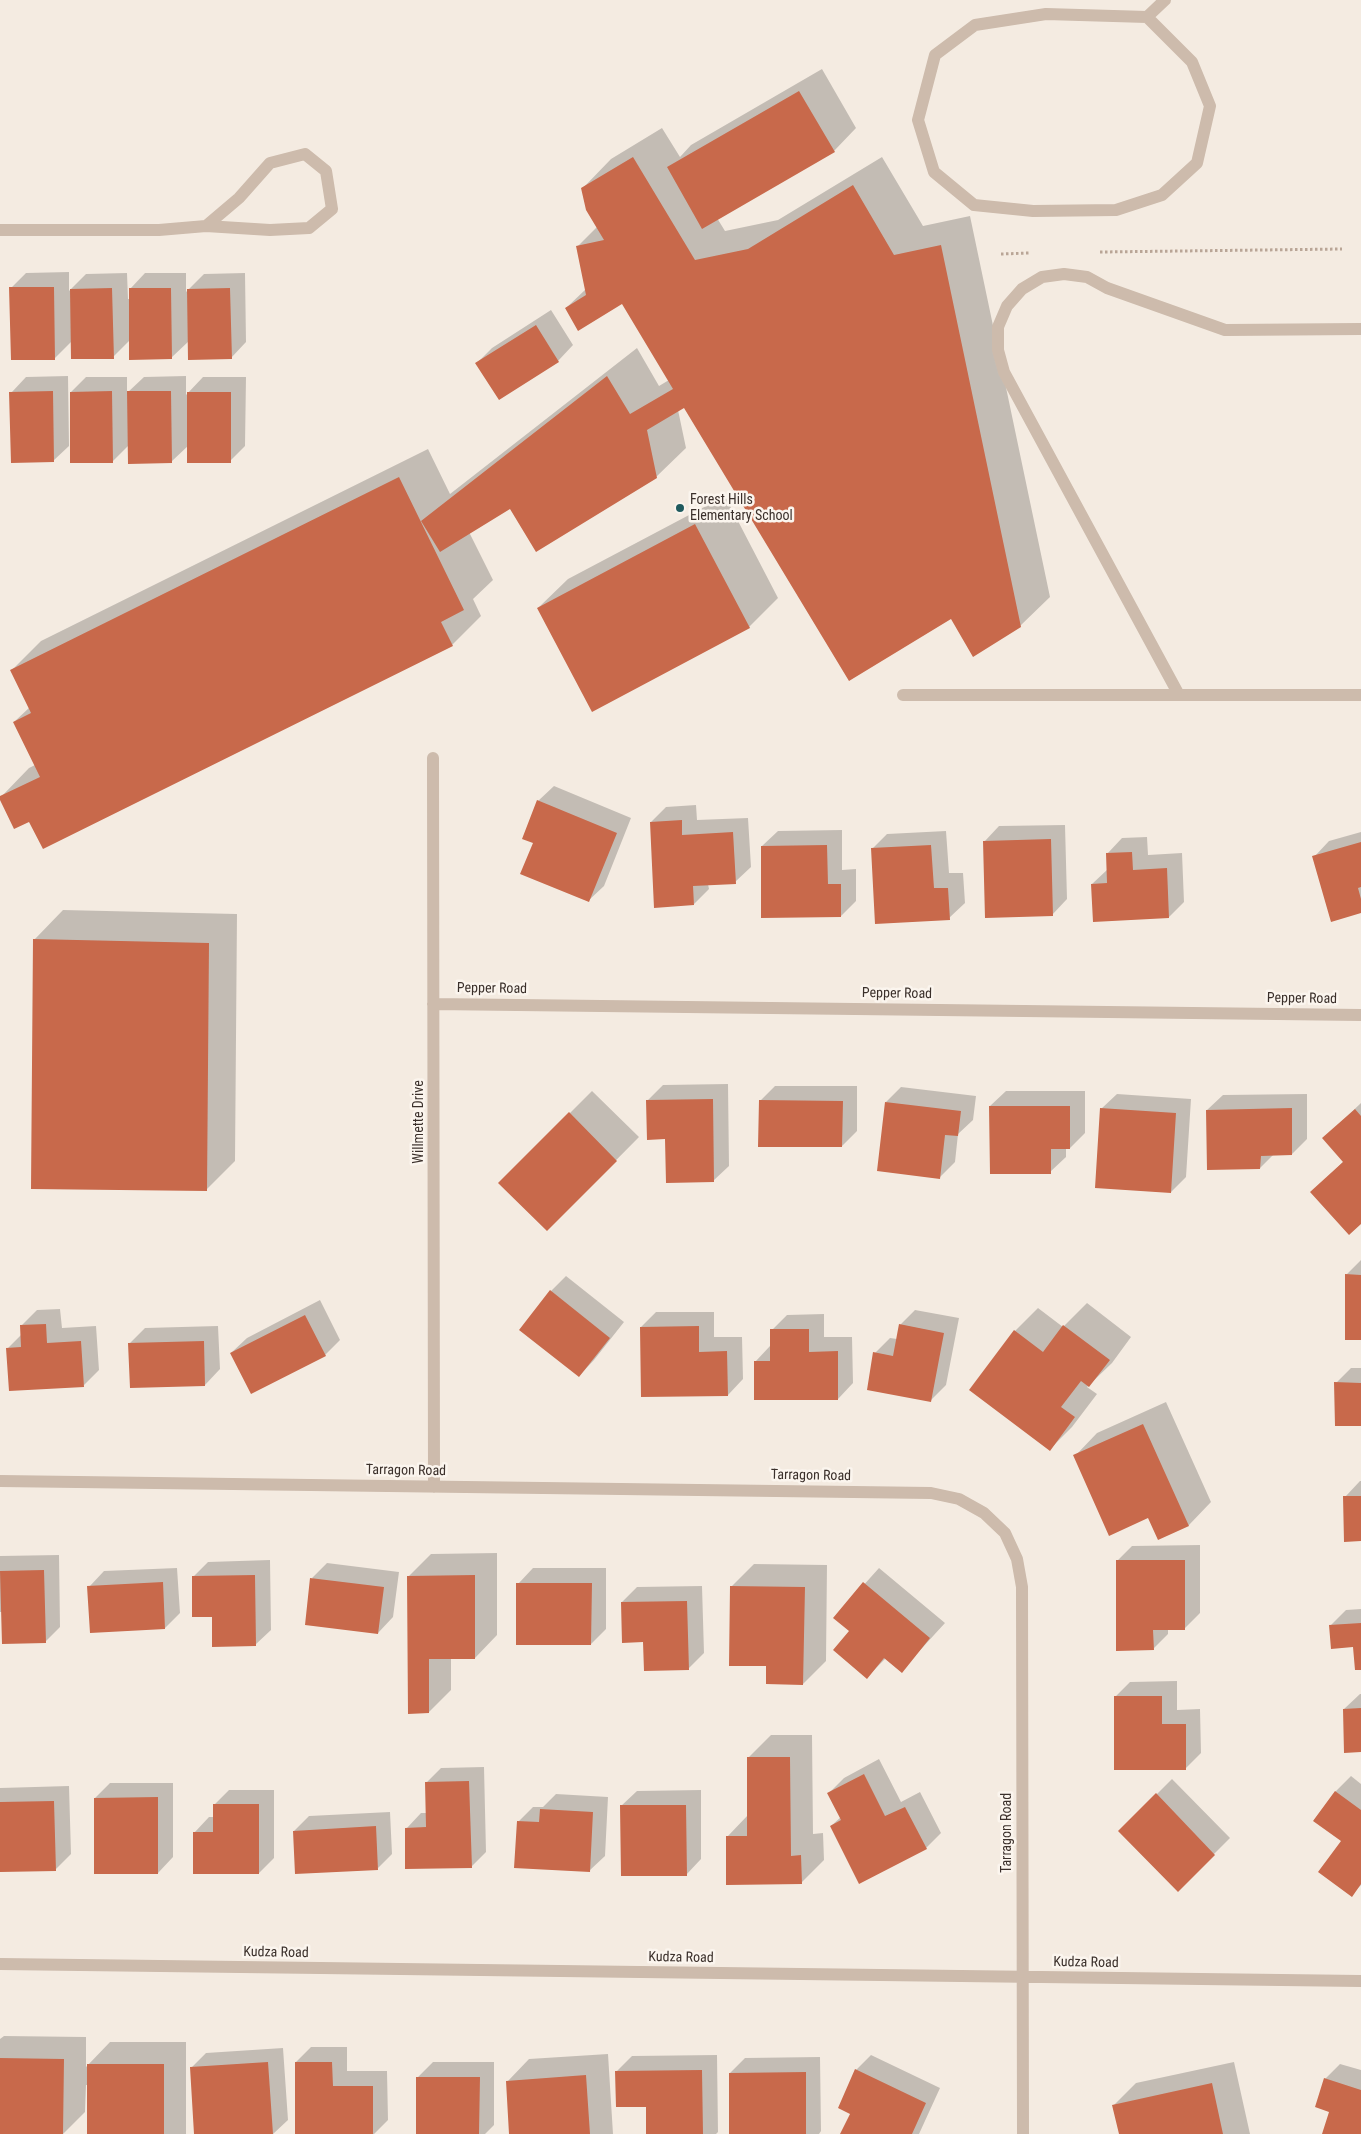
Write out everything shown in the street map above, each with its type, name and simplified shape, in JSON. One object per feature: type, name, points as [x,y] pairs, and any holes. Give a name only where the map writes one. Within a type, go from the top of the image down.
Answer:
[{"type":"street","points":[[1147,17],[1192,62],[1210,106],[1197,163],[1162,195],[1116,210],[1033,212],[974,204],[934,172],[918,120],[935,55],[975,25],[1046,14],[1147,17],[1165,0]]},
{"type":"street","points":[[0,230],[159,230],[206,226],[270,230],[309,228],[332,210],[326,171],[305,154],[270,163],[239,198],[206,226]]},
{"type":"street","points":[[1178,695],[1004,372],[998,350],[998,327],[1007,306],[1022,288],[1042,277],[1064,274],[1087,277],[1107,288],[1225,330],[1361,329]]},
{"type":"street","points":[[902,695],[1361,695]]},
{"type":"street","name":"Willmette Drive","points":[[433,758],[434,1487]]},
{"type":"street","name":"Pepper Road","points":[[433,1004],[1361,1015]]},
{"type":"street","name":"Tarragon Road","points":[[0,1481],[931,1493],[960,1499],[984,1512],[1005,1533],[1017,1559],[1022,1587],[1023,2134]]},
{"type":"street","name":"Kudza Road","points":[[0,1964],[1361,1981]]},
{"type":"path","points":[[1099,252],[1342,249]]},
{"type":"path","points":[[1001,254],[1030,253]]},
{"type":"building","points":[[799,91],[835,152],[702,229],[667,167]]},
{"type":"building","points":[[633,157],[695,260],[748,249],[853,185],[894,255],[941,245],[1021,627],[973,657],[951,619],[849,681],[684,408],[647,430],[657,478],[536,552],[510,509],[440,552],[421,521],[607,376],[630,414],[673,389],[622,304],[578,331],[565,308],[586,295],[576,246],[604,240],[586,210],[581,188]]},
{"type":"building","points":[[9,287],[54,287],[55,360],[11,360]]},
{"type":"building","points":[[112,288],[114,359],[71,359],[70,289]]},
{"type":"building","points":[[129,288],[171,288],[172,359],[129,360]]},
{"type":"building","points":[[230,288],[232,359],[188,360],[187,289]]},
{"type":"building","points":[[536,325],[559,362],[499,400],[475,363]]},
{"type":"building","points":[[53,391],[54,462],[11,463],[9,392]]},
{"type":"building","points":[[112,391],[113,463],[70,463],[70,392]]},
{"type":"building","points":[[127,391],[171,391],[172,463],[128,464]]},
{"type":"building","points":[[187,392],[231,392],[231,463],[187,463]]},
{"type":"building","points":[[399,477],[464,610],[441,622],[453,646],[43,849],[29,822],[14,829],[0,800],[0,796],[40,777],[13,722],[31,713],[10,670]]},
{"type":"building","points":[[695,524],[750,628],[592,712],[537,608]]},
{"type":"building","points":[[537,800],[617,833],[589,902],[520,874],[533,843],[522,839]]},
{"type":"building","points":[[682,820],[682,835],[733,832],[736,884],[693,886],[694,905],[654,908],[650,822]]},
{"type":"building","points":[[1051,839],[1053,916],[985,918],[983,841]]},
{"type":"building","points":[[1361,842],[1361,887],[1358,888],[1361,899],[1361,913],[1331,922],[1312,856]]},
{"type":"building","points":[[827,845],[828,884],[841,884],[841,917],[761,918],[761,846]]},
{"type":"building","points":[[931,845],[934,888],[948,888],[950,920],[875,924],[871,848]]},
{"type":"building","points":[[1132,852],[1133,870],[1167,868],[1169,918],[1093,922],[1091,884],[1107,883],[1106,853]]},
{"type":"building","points":[[33,939],[209,943],[207,1191],[31,1189]]},
{"type":"building","points":[[713,1099],[714,1182],[666,1183],[665,1139],[647,1140],[646,1100]]},
{"type":"building","points":[[759,1100],[843,1101],[842,1147],[758,1147]]},
{"type":"building","points":[[885,1102],[961,1111],[958,1136],[945,1135],[940,1179],[877,1171]]},
{"type":"building","points":[[989,1106],[1070,1106],[1070,1149],[1051,1149],[1051,1174],[990,1174]]},
{"type":"building","points":[[1100,1108],[1176,1113],[1171,1193],[1095,1188]]},
{"type":"building","points":[[1292,1108],[1292,1155],[1261,1156],[1260,1169],[1207,1170],[1206,1110]]},
{"type":"building","points":[[1355,1109],[1361,1116],[1361,1224],[1349,1235],[1310,1192],[1343,1162],[1322,1138]]},
{"type":"building","points":[[569,1112],[617,1161],[547,1231],[498,1183]]},
{"type":"building","points":[[1345,1274],[1361,1275],[1361,1340],[1345,1340]]},
{"type":"building","points":[[550,1290],[610,1338],[579,1377],[519,1330]]},
{"type":"building","points":[[305,1315],[326,1356],[251,1394],[230,1353]]},
{"type":"building","points":[[46,1324],[47,1343],[81,1341],[84,1387],[9,1391],[6,1348],[21,1347],[20,1325]]},
{"type":"building","points":[[899,1324],[944,1333],[931,1402],[867,1390],[873,1352],[893,1356]]},
{"type":"building","points":[[1063,1325],[1110,1360],[1089,1387],[1081,1381],[1061,1407],[1075,1417],[1050,1451],[969,1390],[1014,1330],[1043,1352]]},
{"type":"building","points":[[699,1326],[699,1352],[727,1351],[728,1396],[641,1397],[640,1327]]},
{"type":"building","points":[[770,1329],[809,1329],[809,1352],[838,1351],[838,1400],[754,1400],[754,1361],[770,1361]]},
{"type":"building","points":[[204,1341],[205,1386],[130,1388],[128,1343]]},
{"type":"building","points":[[1334,1382],[1361,1383],[1361,1426],[1335,1426]]},
{"type":"building","points":[[1143,1424],[1189,1526],[1158,1540],[1148,1518],[1109,1536],[1073,1455]]},
{"type":"building","points":[[1343,1496],[1361,1496],[1361,1541],[1344,1542]]},
{"type":"building","points":[[1116,1560],[1185,1560],[1185,1630],[1153,1630],[1154,1650],[1116,1651]]},
{"type":"building","points":[[44,1570],[46,1643],[2,1644],[0,1571]]},
{"type":"building","points":[[255,1575],[256,1646],[212,1647],[212,1617],[192,1617],[192,1576]]},
{"type":"building","points":[[475,1575],[475,1659],[429,1659],[429,1713],[408,1714],[407,1576]]},
{"type":"building","points":[[310,1578],[384,1587],[378,1634],[305,1625]]},
{"type":"building","points":[[163,1582],[165,1629],[90,1633],[87,1586]]},
{"type":"building","points":[[863,1582],[930,1638],[902,1673],[884,1658],[867,1679],[833,1650],[849,1631],[833,1618]]},
{"type":"building","points":[[516,1583],[592,1583],[591,1645],[516,1645]]},
{"type":"building","points":[[730,1586],[805,1587],[803,1685],[766,1684],[766,1666],[729,1666]]},
{"type":"building","points":[[687,1601],[689,1670],[644,1671],[643,1642],[622,1643],[621,1602]]},
{"type":"building","points":[[1361,1623],[1361,1670],[1355,1670],[1353,1647],[1331,1649],[1329,1625]]},
{"type":"building","points":[[1114,1696],[1162,1696],[1162,1724],[1186,1724],[1186,1770],[1114,1770]]},
{"type":"building","points":[[1361,1708],[1361,1752],[1344,1753],[1343,1709]]},
{"type":"building","points":[[747,1757],[790,1757],[791,1856],[801,1855],[802,1884],[726,1885],[726,1836],[747,1836]]},
{"type":"building","points":[[864,1774],[885,1816],[905,1807],[927,1849],[859,1884],[830,1826],[841,1820],[827,1793]]},
{"type":"building","points":[[469,1781],[472,1868],[405,1869],[405,1828],[426,1827],[425,1782]]},
{"type":"building","points":[[1335,1791],[1361,1810],[1361,1884],[1352,1897],[1318,1872],[1341,1841],[1313,1821]]},
{"type":"building","points":[[1156,1793],[1215,1855],[1178,1892],[1118,1831]]},
{"type":"building","points":[[158,1797],[158,1874],[94,1874],[94,1798]]},
{"type":"building","points":[[54,1801],[56,1871],[0,1872],[0,1802]]},
{"type":"building","points":[[213,1804],[259,1804],[259,1874],[193,1874],[193,1832],[213,1832]]},
{"type":"building","points":[[620,1805],[686,1805],[687,1876],[621,1876]]},
{"type":"building","points":[[540,1809],[593,1812],[590,1872],[514,1868],[517,1821],[539,1822]]},
{"type":"building","points":[[376,1826],[378,1870],[295,1874],[293,1831]]},
{"type":"building","points":[[0,2058],[64,2059],[63,2134],[0,2134]]},
{"type":"building","points":[[268,2062],[273,2134],[194,2134],[190,2067]]},
{"type":"building","points":[[295,2062],[332,2062],[333,2086],[373,2086],[373,2134],[295,2134]]},
{"type":"building","points":[[87,2064],[164,2064],[164,2134],[87,2134]]},
{"type":"building","points":[[855,2069],[926,2103],[912,2134],[840,2134],[850,2114],[838,2108]]},
{"type":"building","points":[[702,2070],[703,2134],[646,2134],[646,2107],[616,2107],[615,2071]]},
{"type":"building","points":[[806,2072],[806,2134],[729,2134],[729,2073]]},
{"type":"building","points":[[586,2075],[590,2134],[509,2134],[506,2081]]},
{"type":"building","points":[[416,2077],[480,2077],[479,2134],[416,2134]]},
{"type":"building","points":[[1324,2078],[1361,2090],[1361,2134],[1322,2134],[1329,2112],[1315,2107]]},
{"type":"building","points":[[1212,2083],[1223,2134],[1119,2134],[1112,2105]]},
{"type":"place","name":"Forest Hills Elementary School","points":[[680,508]]}]
